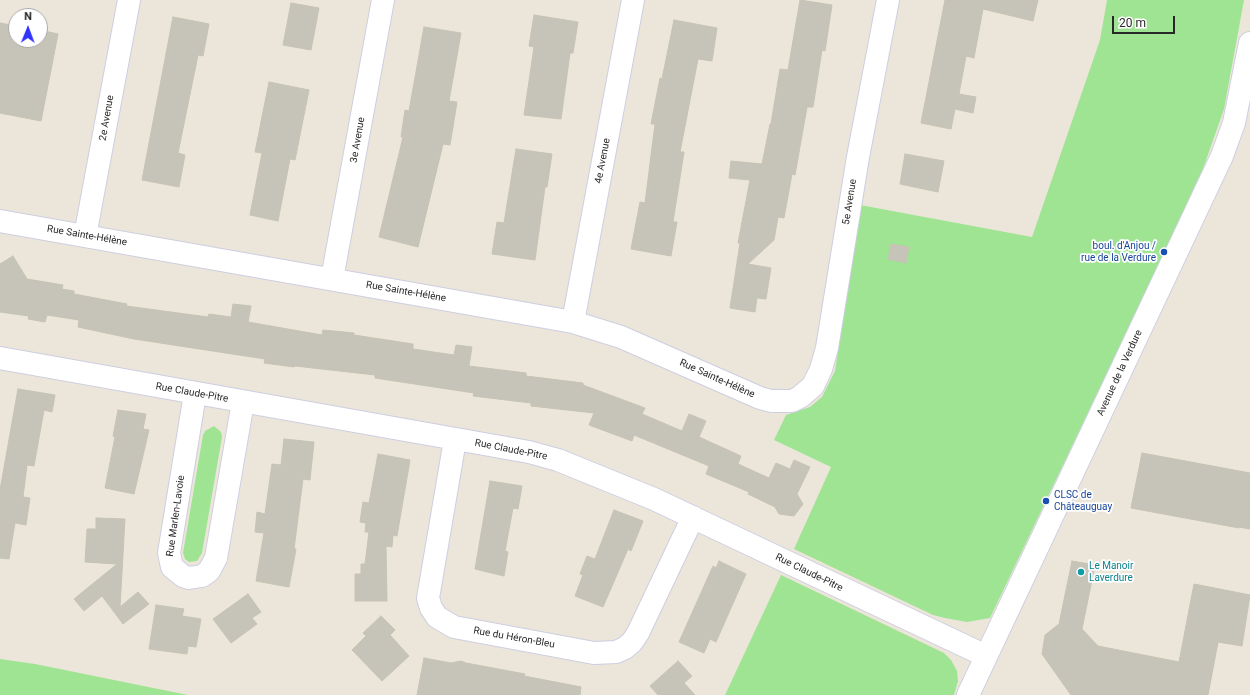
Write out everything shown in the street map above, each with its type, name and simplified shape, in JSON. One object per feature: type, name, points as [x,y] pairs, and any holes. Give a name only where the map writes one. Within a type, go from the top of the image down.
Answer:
[{"type":"street","name":"2e Avenue","points":[[85,236],[129,0]]},
{"type":"street","name":"3e Avenue","points":[[332,279],[383,0]]},
{"type":"street","name":"4e Avenue","points":[[573,322],[633,0]]},
{"type":"street","name":"5e Avenue","points":[[800,397],[813,386],[818,379],[829,340],[857,164],[888,0]]},
{"type":"street","name":"Avenue de la Verdure","points":[[968,695],[1222,156],[1234,123],[1250,43]]},
{"type":"street","name":"Rue Sainte-Hélène","points":[[0,221],[573,322],[620,337],[760,398],[780,402],[800,397]]},
{"type":"street","name":"Rue Claude-Pitre","points":[[0,358],[195,394],[529,452],[558,460],[619,484],[693,517],[986,656]]},
{"type":"street","name":"Rue Marlen-Lavoie","points":[[195,394],[169,553],[172,567],[177,572],[188,578],[202,576],[214,566],[243,402]]},
{"type":"street","name":"Rue du Héron-Bleu","points":[[454,440],[428,598],[431,608],[437,617],[444,623],[454,627],[594,653],[607,653],[621,650],[632,642],[638,633],[693,517]]},
{"type":"green space","points":[[1107,0],[1244,0],[1224,109],[1204,166],[1176,228],[990,618],[967,622],[933,615],[794,549],[831,467],[774,440],[786,415],[810,407],[822,397],[835,371],[860,205],[1032,237],[1100,40]]},
{"type":"green space","points":[[214,426],[221,432],[222,437],[202,553],[197,561],[189,562],[185,559],[183,553],[203,435],[205,431]]},
{"type":"green space","points":[[781,575],[944,653],[951,660],[957,671],[958,681],[954,695],[725,695]]},
{"type":"green space","points":[[0,659],[35,664],[188,695],[0,695]]},
{"type":"building","points":[[800,0],[832,5],[825,51],[822,50],[813,107],[807,107],[795,175],[792,174],[784,218],[778,217],[774,240],[748,264],[771,268],[766,299],[757,298],[755,312],[730,308],[740,243],[738,243],[750,180],[729,178],[731,161],[762,164],[771,124],[780,69],[788,70]]},
{"type":"building","points":[[945,0],[1038,0],[1033,21],[983,9],[974,58],[966,56],[959,94],[976,97],[973,113],[955,109],[951,129],[921,123]]},
{"type":"building","points":[[291,3],[319,8],[311,50],[283,45]]},
{"type":"building","points":[[534,15],[578,22],[573,53],[570,53],[561,119],[524,115],[534,47],[529,46]]},
{"type":"building","points":[[173,17],[209,24],[203,56],[198,55],[178,153],[185,155],[179,187],[142,180]]},
{"type":"building","points":[[674,20],[717,28],[712,61],[698,59],[680,152],[684,152],[673,222],[677,222],[671,256],[631,249],[640,202],[645,203],[655,124],[651,124]]},
{"type":"building","points":[[0,23],[8,24],[8,48],[48,48],[48,32],[58,34],[41,121],[0,113]]},
{"type":"building","points":[[424,27],[461,33],[449,101],[457,102],[450,145],[443,144],[418,247],[379,237],[403,137],[401,137],[405,110],[409,111]]},
{"type":"building","points":[[269,82],[309,90],[295,160],[290,159],[278,221],[250,215],[262,153],[255,152]]},
{"type":"building","points":[[516,149],[552,154],[547,187],[545,187],[535,260],[492,254],[497,222],[504,223]]},
{"type":"building","points":[[905,154],[944,161],[938,192],[900,184]]},
{"type":"building","points":[[891,244],[909,247],[906,263],[888,259]]},
{"type":"building","points":[[13,256],[27,279],[63,285],[62,289],[74,291],[74,294],[127,304],[126,306],[208,317],[209,314],[231,317],[233,304],[251,306],[248,322],[322,335],[323,330],[354,333],[354,335],[413,344],[413,349],[454,355],[456,345],[472,347],[469,366],[526,373],[526,376],[583,383],[583,385],[645,408],[642,414],[682,431],[689,414],[706,421],[699,437],[741,456],[738,464],[769,478],[776,463],[790,469],[794,460],[810,467],[797,494],[803,504],[794,516],[779,514],[775,507],[748,494],[749,492],[706,474],[709,466],[634,435],[632,441],[589,425],[594,413],[531,406],[531,403],[473,396],[474,393],[375,378],[375,375],[264,363],[265,359],[134,339],[78,327],[79,320],[47,315],[45,322],[28,319],[29,316],[0,312],[0,264]]},
{"type":"building","points":[[18,389],[55,395],[52,412],[44,410],[34,466],[27,465],[23,497],[30,498],[26,525],[15,523],[9,559],[0,558],[0,490]]},
{"type":"building","points":[[118,410],[146,414],[143,429],[149,430],[134,494],[105,488],[115,437],[113,436]]},
{"type":"building","points":[[284,439],[314,442],[310,480],[303,479],[294,549],[296,549],[289,587],[256,581],[264,533],[255,532],[257,512],[265,514],[272,464],[281,465]]},
{"type":"building","points":[[1142,453],[1250,473],[1250,529],[1131,508]]},
{"type":"building","points":[[378,454],[410,460],[397,536],[393,535],[392,547],[386,546],[387,601],[355,601],[355,574],[361,574],[361,564],[365,564],[369,532],[365,532],[366,523],[360,522],[363,502],[369,503]]},
{"type":"building","points":[[490,481],[522,486],[518,509],[513,508],[505,551],[508,552],[504,576],[475,569]]},
{"type":"building","points":[[614,510],[643,521],[631,551],[628,549],[603,607],[575,596],[583,575],[580,574],[587,556],[595,559]]},
{"type":"building","points":[[96,518],[125,519],[120,607],[138,592],[149,604],[123,624],[102,596],[84,611],[74,599],[117,564],[85,562],[87,529],[96,529]]},
{"type":"building","points":[[719,561],[746,574],[716,642],[710,639],[704,653],[679,642],[713,566],[716,568]]},
{"type":"building","name":"Le Manoir Laverdure","points":[[1072,561],[1095,565],[1082,629],[1098,646],[1179,662],[1194,584],[1250,595],[1242,646],[1218,642],[1208,695],[1071,695],[1042,654],[1045,635],[1059,624]]},
{"type":"building","points":[[248,594],[261,612],[252,618],[257,624],[231,643],[213,619]]},
{"type":"building","points":[[156,605],[184,609],[182,616],[201,619],[196,647],[188,646],[187,654],[149,649]]},
{"type":"building","points":[[381,616],[395,630],[390,635],[409,656],[382,681],[352,650],[366,636],[363,633]]},
{"type":"building","points":[[424,658],[451,663],[461,661],[525,674],[524,676],[581,687],[580,695],[417,695]]},
{"type":"building","points":[[678,661],[692,676],[684,683],[695,695],[658,695],[650,686]]},
{"type":"place","name":"boul. d'Anjou / rue de la Verdure","points":[[1164,252]]},
{"type":"place","name":"CLSC de Châteauguay","points":[[1046,501]]},
{"type":"place","name":"Le Manoir Laverdure","points":[[1081,572]]}]
